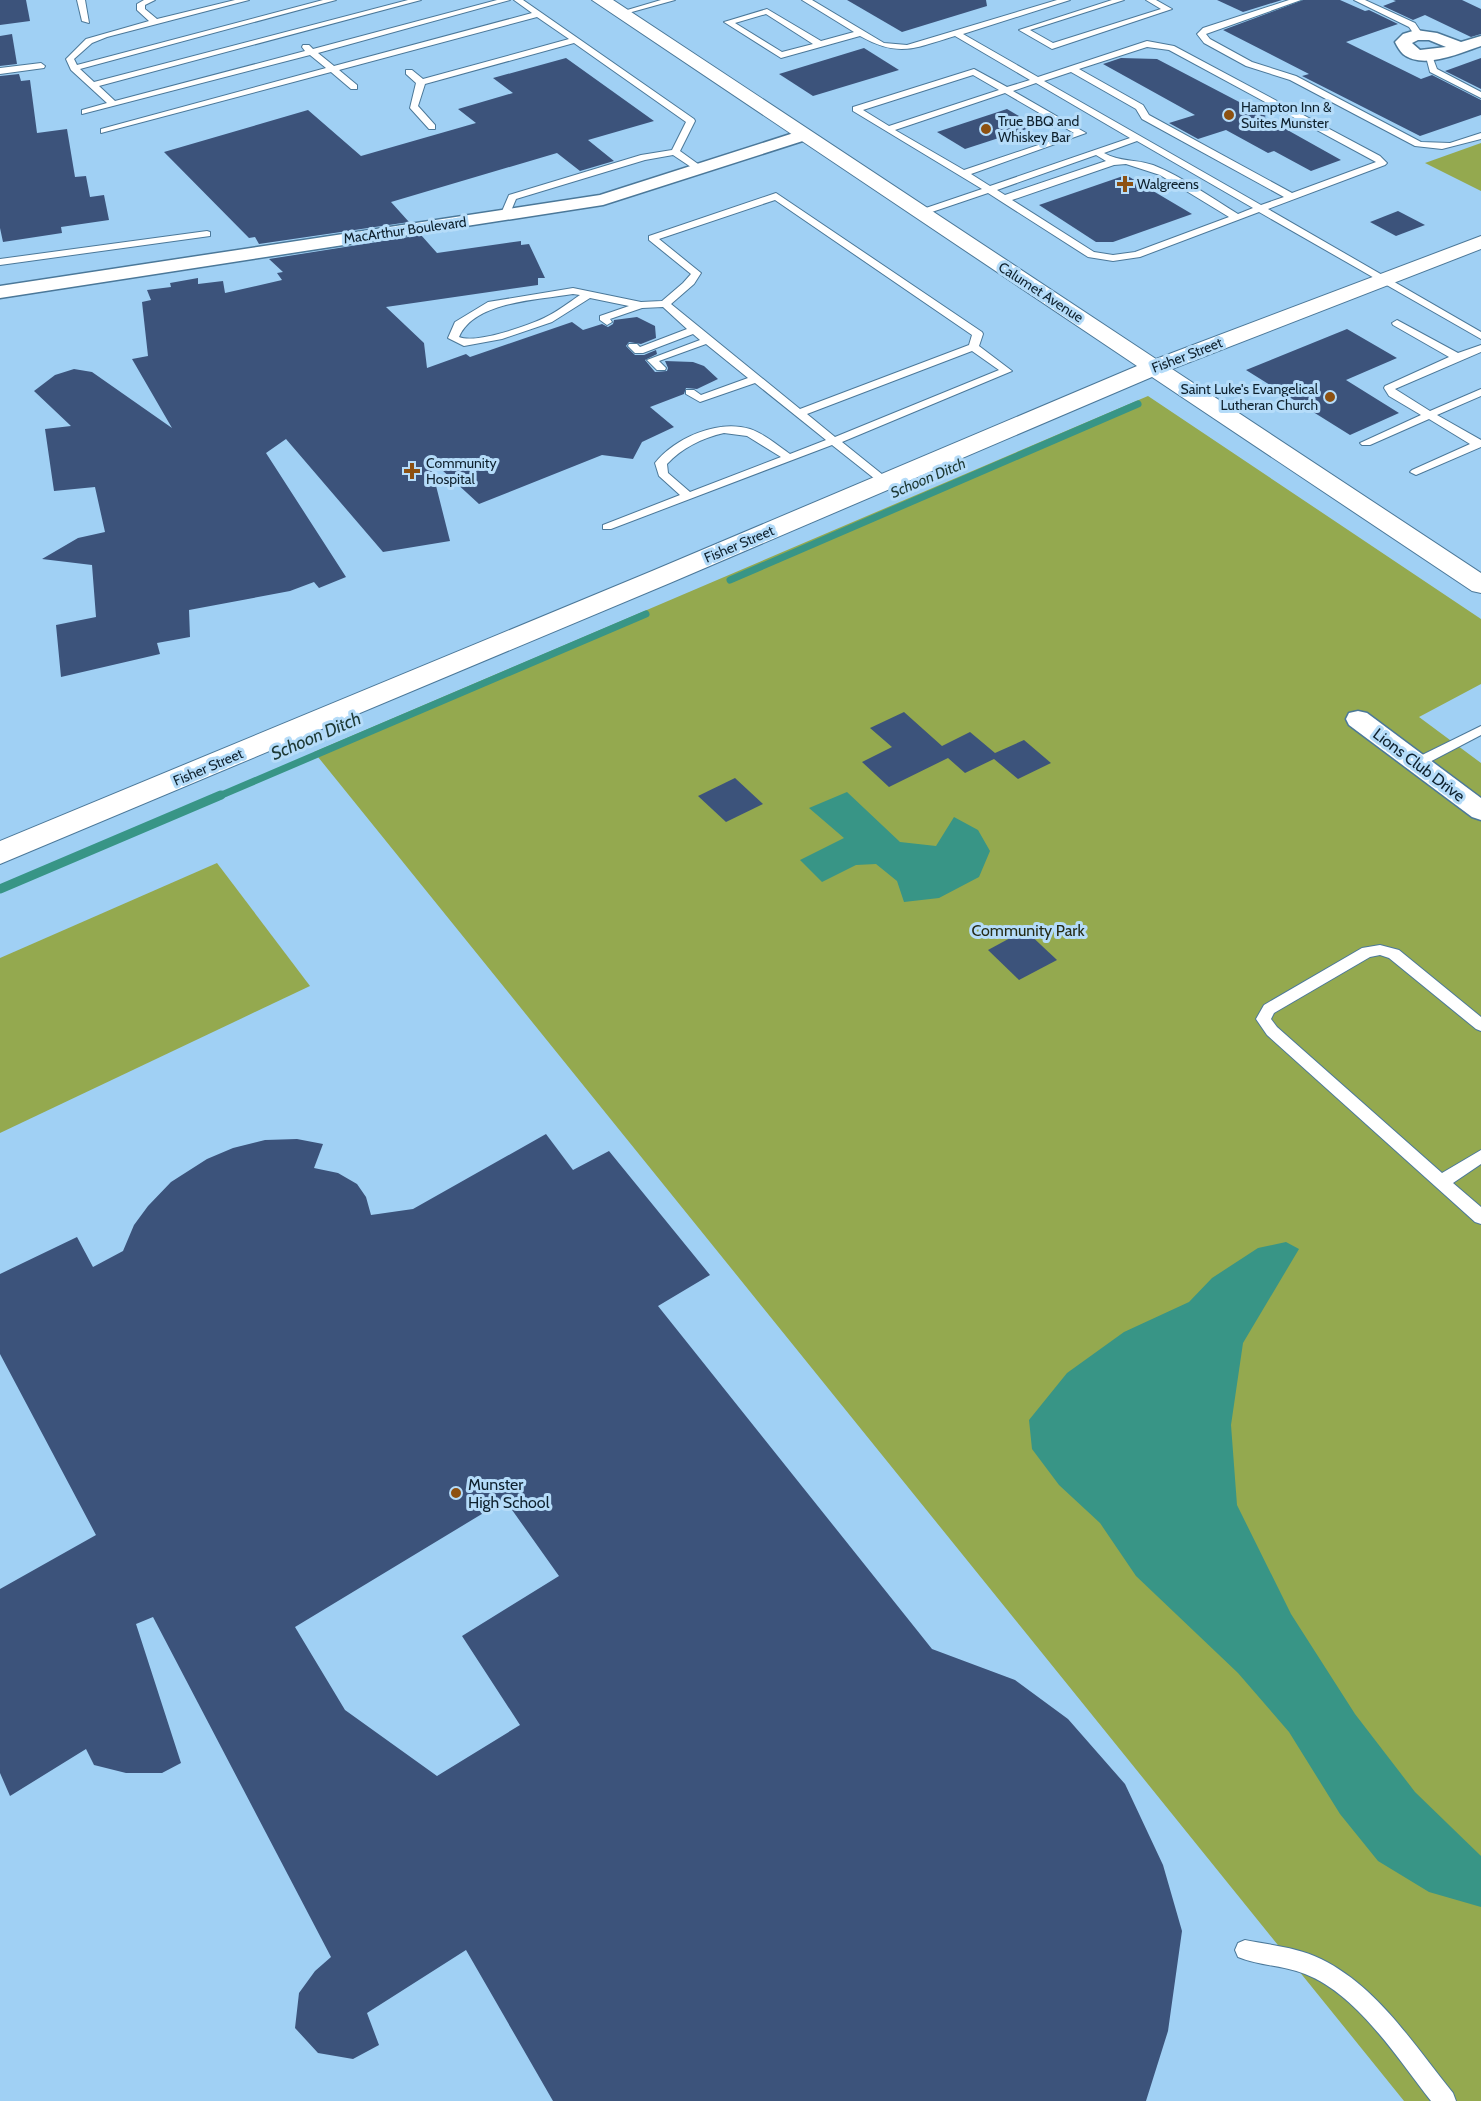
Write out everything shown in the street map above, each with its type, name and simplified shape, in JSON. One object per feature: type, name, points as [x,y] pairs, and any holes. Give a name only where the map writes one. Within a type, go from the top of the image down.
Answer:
[{"type":"street","name":"Calumet Avenue","points":[[601,0],[1481,585]]},
{"type":"street","points":[[1460,48],[1437,38],[1419,35],[1405,39],[1403,45],[1414,53],[1440,55],[1481,41]]},
{"type":"street","name":"MacArthur Boulevard","points":[[0,292],[137,272],[191,261],[603,200],[803,135]]},
{"type":"street","name":"Fisher Street","points":[[0,853],[1156,367],[1481,242]]},
{"type":"street","name":"Lions Club Drive","points":[[1358,719],[1481,811]]},
{"type":"lane","points":[[81,0],[86,21]]},
{"type":"lane","points":[[151,0],[141,4],[141,10],[155,22]]},
{"type":"lane","points":[[74,68],[266,15],[332,0]]},
{"type":"lane","points":[[113,104],[74,68],[70,59],[89,41],[104,35],[155,22],[266,15],[417,0]]},
{"type":"lane","points":[[85,112],[506,0]]},
{"type":"lane","points":[[518,0],[691,121],[675,152]]},
{"type":"lane","points":[[621,13],[671,0]]},
{"type":"lane","points":[[806,0],[882,45],[907,48],[1066,0]]},
{"type":"lane","points":[[1120,0],[1023,30],[1052,46],[1168,9],[1150,0]]},
{"type":"lane","points":[[1297,0],[1206,30],[1202,34],[1207,41],[1249,64],[1293,78],[1418,144],[1434,148],[1452,146],[1481,136]]},
{"type":"lane","points":[[1358,0],[1412,26],[1419,35]]},
{"type":"lane","points":[[1369,5],[1384,0]]},
{"type":"lane","points":[[819,44],[767,11],[728,22],[781,55],[861,33]]},
{"type":"lane","points":[[104,131],[538,14]]},
{"type":"lane","points":[[266,15],[354,87]]},
{"type":"lane","points":[[93,85],[266,15]]},
{"type":"lane","points":[[957,34],[1481,336]]},
{"type":"lane","points":[[421,82],[576,40]]},
{"type":"lane","points":[[888,129],[1008,90],[1037,80],[1073,69],[1147,44],[1172,48],[1377,158],[1382,163],[1137,255],[1113,258],[1091,255],[989,189],[963,174],[888,129],[856,109],[974,72],[1008,90],[1081,133],[963,174]]},
{"type":"lane","points":[[492,49],[507,59]]},
{"type":"lane","points":[[1428,55],[1433,70],[1481,95]]},
{"type":"lane","points":[[0,71],[40,66]]},
{"type":"lane","points":[[1073,69],[1140,107],[1145,117],[1290,196]]},
{"type":"lane","points":[[409,72],[421,82]]},
{"type":"lane","points":[[421,82],[413,106],[432,127]]},
{"type":"lane","points":[[920,213],[1138,138]]},
{"type":"lane","points":[[505,216],[513,197],[644,157],[675,152],[700,169]]},
{"type":"lane","points":[[1096,152],[1113,162]]},
{"type":"lane","points":[[1004,199],[1113,162],[1126,161],[1155,169],[1236,216]]},
{"type":"lane","points":[[665,304],[674,293],[693,281],[696,273],[652,238],[776,196],[978,334],[973,346],[800,413]]},
{"type":"lane","points":[[0,262],[207,234]]},
{"type":"lane","points":[[589,294],[548,320],[498,337],[464,343],[453,338],[459,324],[492,304],[573,291],[589,294],[641,305],[665,304],[694,330],[884,481]]},
{"type":"lane","points":[[607,322],[604,318],[641,305]]},
{"type":"lane","points":[[1397,322],[1457,357]]},
{"type":"lane","points":[[633,346],[639,351],[694,330]]},
{"type":"lane","points":[[661,368],[652,360],[708,340]]},
{"type":"lane","points":[[607,527],[834,441],[1007,371],[973,346]]},
{"type":"lane","points":[[1480,444],[1393,394],[1389,388],[1481,348]]},
{"type":"lane","points":[[690,392],[700,399],[757,379]]},
{"type":"lane","points":[[1366,443],[1481,392]]},
{"type":"lane","points":[[688,496],[663,474],[661,463],[671,451],[703,435],[742,430],[755,435],[789,458]]},
{"type":"lane","points":[[1416,472],[1480,444]]},
{"type":"lane","points":[[1417,763],[1481,730]]},
{"type":"lane","points":[[1481,1025],[1394,954],[1380,950],[1367,952],[1269,1009],[1263,1019],[1272,1031],[1481,1217]]},
{"type":"lane","points":[[1441,1182],[1481,1156]]},
{"type":"lane","points":[[1245,1950],[1311,1965],[1339,1980],[1365,2004],[1445,2101]]},
{"type":"green space","points":[[1481,143],[1481,191],[1425,163]]},
{"type":"green space","name":"Community Park","points":[[1148,396],[1481,619],[1481,684],[1419,717],[1481,763],[1481,2101],[1404,2101],[314,752]]},
{"type":"green space","points":[[217,863],[310,986],[0,1133],[0,958]]},
{"type":"shaded area","points":[[847,792],[900,842],[936,846],[954,817],[978,830],[990,851],[979,877],[939,898],[904,902],[897,881],[876,864],[856,865],[822,882],[800,860],[844,838],[809,808]]},
{"type":"shaded area","points":[[1286,1242],[1299,1249],[1243,1343],[1231,1425],[1237,1505],[1291,1614],[1355,1714],[1415,1792],[1481,1856],[1481,1907],[1429,1892],[1378,1861],[1340,1814],[1289,1732],[1238,1673],[1136,1576],[1100,1523],[1059,1485],[1032,1449],[1029,1420],[1067,1373],[1124,1332],[1189,1302],[1212,1278],[1258,1248]]},
{"type":"building","points":[[0,0],[26,0],[30,21],[0,25]]},
{"type":"building","points":[[847,0],[986,0],[987,6],[902,32]]},
{"type":"building","points":[[1217,0],[1282,0],[1243,12]]},
{"type":"building","points":[[1303,0],[1340,0],[1365,11],[1369,10],[1398,24],[1346,42],[1421,79],[1432,75],[1481,100],[1481,115],[1420,136],[1302,76],[1309,74],[1223,30]]},
{"type":"building","points":[[1393,0],[1462,0],[1481,9],[1481,34],[1471,37],[1425,15],[1413,20],[1383,6],[1396,1]]},
{"type":"building","points":[[12,34],[17,64],[0,66],[0,36]]},
{"type":"building","points":[[864,48],[899,70],[813,96],[779,74]]},
{"type":"building","points":[[566,58],[654,121],[588,140],[614,161],[580,171],[557,153],[391,202],[409,222],[259,244],[255,237],[249,238],[164,152],[308,110],[361,156],[476,123],[458,109],[513,93],[493,78]]},
{"type":"building","name":"Hampton Inn & Suites Munster","points":[[1121,58],[1157,59],[1266,116],[1264,117],[1341,160],[1311,171],[1274,151],[1268,153],[1226,130],[1198,139],[1169,123],[1195,115],[1103,64]]},
{"type":"building","points":[[1481,58],[1481,89],[1445,71]]},
{"type":"building","points":[[19,74],[21,81],[30,80],[37,133],[67,129],[75,177],[86,176],[90,197],[104,195],[109,220],[61,227],[62,233],[3,242],[0,228],[0,76]]},
{"type":"building","name":"True BBQ and Whiskey Bar","points":[[1007,109],[1036,126],[965,149],[937,132]]},
{"type":"building","name":"Walgreens","points":[[1126,175],[1192,214],[1113,242],[1096,242],[1039,205]]},
{"type":"building","points":[[1398,211],[1425,225],[1396,236],[1370,222]]},
{"type":"building","points":[[421,235],[437,253],[521,241],[521,245],[529,244],[545,278],[538,278],[538,285],[386,307],[424,343],[427,368],[466,354],[470,357],[572,322],[583,330],[602,324],[608,327],[613,324],[614,320],[637,317],[655,326],[656,338],[641,344],[629,342],[626,346],[635,355],[644,355],[656,350],[657,354],[645,360],[655,372],[667,371],[665,361],[693,362],[704,366],[718,379],[697,389],[686,388],[684,394],[650,407],[674,427],[642,442],[633,459],[602,455],[479,504],[429,458],[450,541],[383,552],[286,439],[266,453],[346,577],[319,588],[314,582],[290,591],[189,610],[190,637],[157,643],[160,654],[61,677],[56,625],[96,617],[92,565],[42,559],[78,538],[105,532],[95,487],[54,491],[45,429],[71,426],[34,391],[55,375],[74,369],[92,372],[172,428],[132,359],[148,356],[142,302],[151,300],[147,290],[171,287],[170,283],[198,278],[198,284],[223,281],[225,293],[282,280],[277,273],[283,272],[269,259]]},
{"type":"building","name":"Saint Luke's Evangelical Lutheran Church","points":[[1347,329],[1397,358],[1346,380],[1399,413],[1350,435],[1246,370]]},
{"type":"building","points":[[904,712],[942,746],[970,732],[995,753],[1024,740],[1051,763],[1018,779],[994,759],[965,773],[948,758],[889,787],[862,762],[892,747],[870,728]]},
{"type":"building","points":[[735,778],[763,804],[726,822],[698,796]]},
{"type":"building","points":[[1025,930],[1057,960],[1019,980],[988,950]]},
{"type":"building","name":"Munster High School","points":[[546,1134],[573,1170],[609,1151],[710,1275],[658,1306],[932,1649],[1015,1680],[1068,1719],[1125,1784],[1163,1865],[1182,1931],[1168,2031],[1146,2101],[553,2101],[466,1950],[367,2013],[379,2045],[353,2059],[318,2053],[295,2028],[299,1993],[315,1971],[331,1957],[153,1617],[136,1624],[181,1763],[162,1773],[126,1773],[94,1765],[86,1749],[10,1796],[0,1773],[0,1589],[96,1535],[0,1354],[0,1274],[77,1237],[93,1267],[123,1251],[134,1225],[171,1182],[207,1159],[233,1148],[265,1140],[297,1139],[323,1144],[314,1168],[338,1173],[357,1184],[366,1197],[371,1215],[413,1209]],"holes":[[[505,1500],[559,1576],[462,1636],[520,1725],[437,1776],[345,1710],[295,1627]]]},
{"type":"waterway","name":"Schoon Ditch","points":[[730,580],[1138,404]]},
{"type":"waterway","name":"Schoon Ditch","points":[[217,797],[646,614]]},
{"type":"waterway","name":"Schoon Ditch","points":[[0,889],[221,795]]},
{"type":"place","name":"Hampton Inn & Suites Munster","points":[[1229,115]]},
{"type":"place","name":"True BBQ and Whiskey Bar","points":[[986,129]]},
{"type":"place","name":"Walgreens","points":[[1125,184]]},
{"type":"place","name":"Saint Luke's Evangelical Lutheran Church","points":[[1330,397]]},
{"type":"place","name":"Community Hospital","points":[[412,471]]},
{"type":"place","name":"Munster High School","points":[[456,1493]]}]
